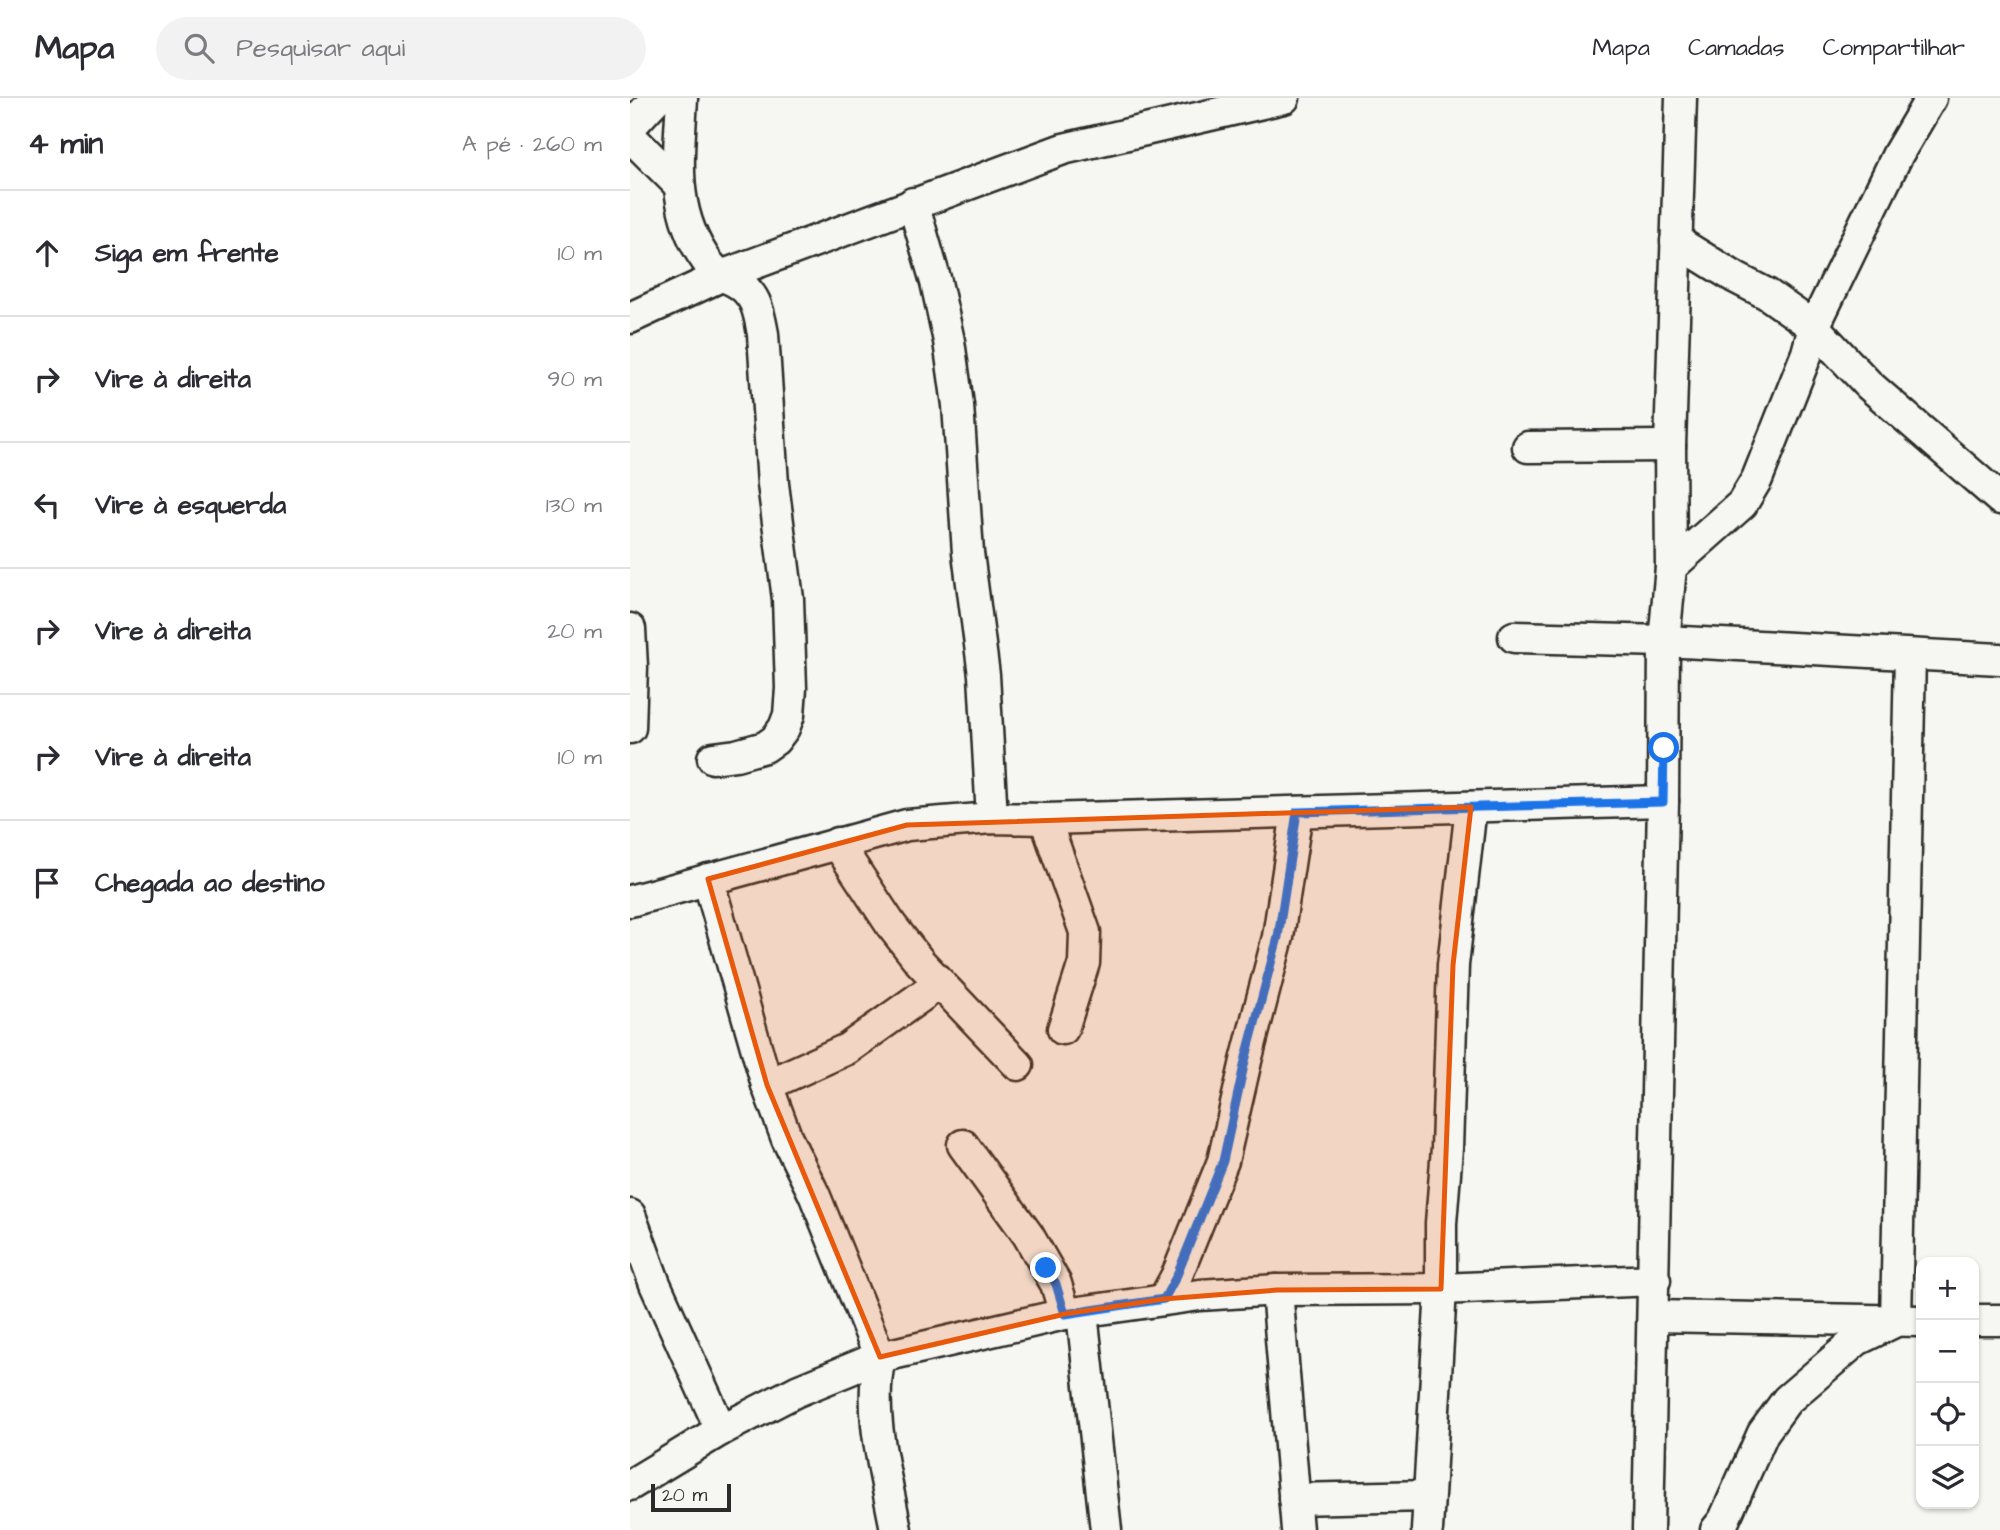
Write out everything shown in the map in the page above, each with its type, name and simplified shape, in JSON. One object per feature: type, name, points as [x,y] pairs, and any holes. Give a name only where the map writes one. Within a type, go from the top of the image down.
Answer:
[{"type":"street","points":[[630,127],[657,98]]},
{"type":"street","points":[[682,98],[678,184],[685,219],[709,264],[721,276],[735,281],[754,297],[763,334],[773,484],[788,599],[791,688],[789,715],[784,729],[775,740],[753,752],[713,758]]},
{"type":"street","points":[[630,318],[721,276],[1063,149],[1284,98]]},
{"type":"street","points":[[1648,1530],[1655,1280],[1664,641],[1671,567],[1670,446],[1681,98]]},
{"type":"street","points":[[1671,567],[1742,503],[1757,479],[1807,353],[1814,327],[1898,154],[1931,98]]},
{"type":"street","points":[[630,136],[678,184]]},
{"type":"street","points":[[913,203],[936,282],[949,341],[958,405],[968,552],[984,675],[992,818]]},
{"type":"street","points":[[1676,241],[1735,278],[1767,294],[1814,327],[1869,384],[1999,494]]},
{"type":"street","points":[[1528,447],[1670,446]]},
{"type":"street","points":[[630,629],[630,728]]},
{"type":"street","points":[[1514,637],[1664,641],[2000,659]]},
{"type":"street","points":[[1909,1321],[1910,655]]},
{"type":"street","points":[[630,901],[907,825],[992,818],[1045,819],[1663,802]]},
{"type":"street","points":[[1427,1530],[1441,1289],[1441,1223],[1447,1148],[1453,965],[1471,807]]},
{"type":"street","points":[[1164,1299],[1177,1275],[1223,1161],[1245,1061],[1278,937],[1297,812]]},
{"type":"street","points":[[1045,819],[1085,932],[1084,963],[1063,1029]]},
{"type":"street","points":[[837,843],[891,925],[940,983],[1018,1065]]},
{"type":"street","points":[[708,879],[767,1085],[880,1357],[876,1375],[875,1410],[895,1530]]},
{"type":"street","points":[[767,1085],[847,1049],[940,983]]},
{"type":"street","points":[[963,1144],[1028,1235],[1073,1314],[1106,1530]]},
{"type":"street","points":[[630,1215],[655,1283],[721,1430]]},
{"type":"street","points":[[630,1485],[721,1430],[797,1391],[880,1357],[1073,1314],[1164,1299],[1277,1290],[1441,1289],[1655,1280]]},
{"type":"street","points":[[1277,1290],[1297,1530]]},
{"type":"street","points":[[1653,1316],[1909,1321]]},
{"type":"street","points":[[1979,1320],[2000,1320]]},
{"type":"street","points":[[1716,1530],[1724,1520],[1763,1433],[1787,1400],[1857,1340],[1909,1321]]},
{"type":"street","points":[[1294,1499],[1428,1496]]},
{"type":"highlighted area","points":[[1471,807],[1453,965],[1441,1289],[1277,1290],[1164,1299],[1065,1314],[880,1357],[767,1085],[708,879],[907,825]]},
{"type":"route","points":[[1046,1268],[1056,1284],[1065,1314],[1164,1299],[1177,1275],[1223,1161],[1245,1061],[1278,937],[1297,812],[1663,802],[1664,748]]}]
